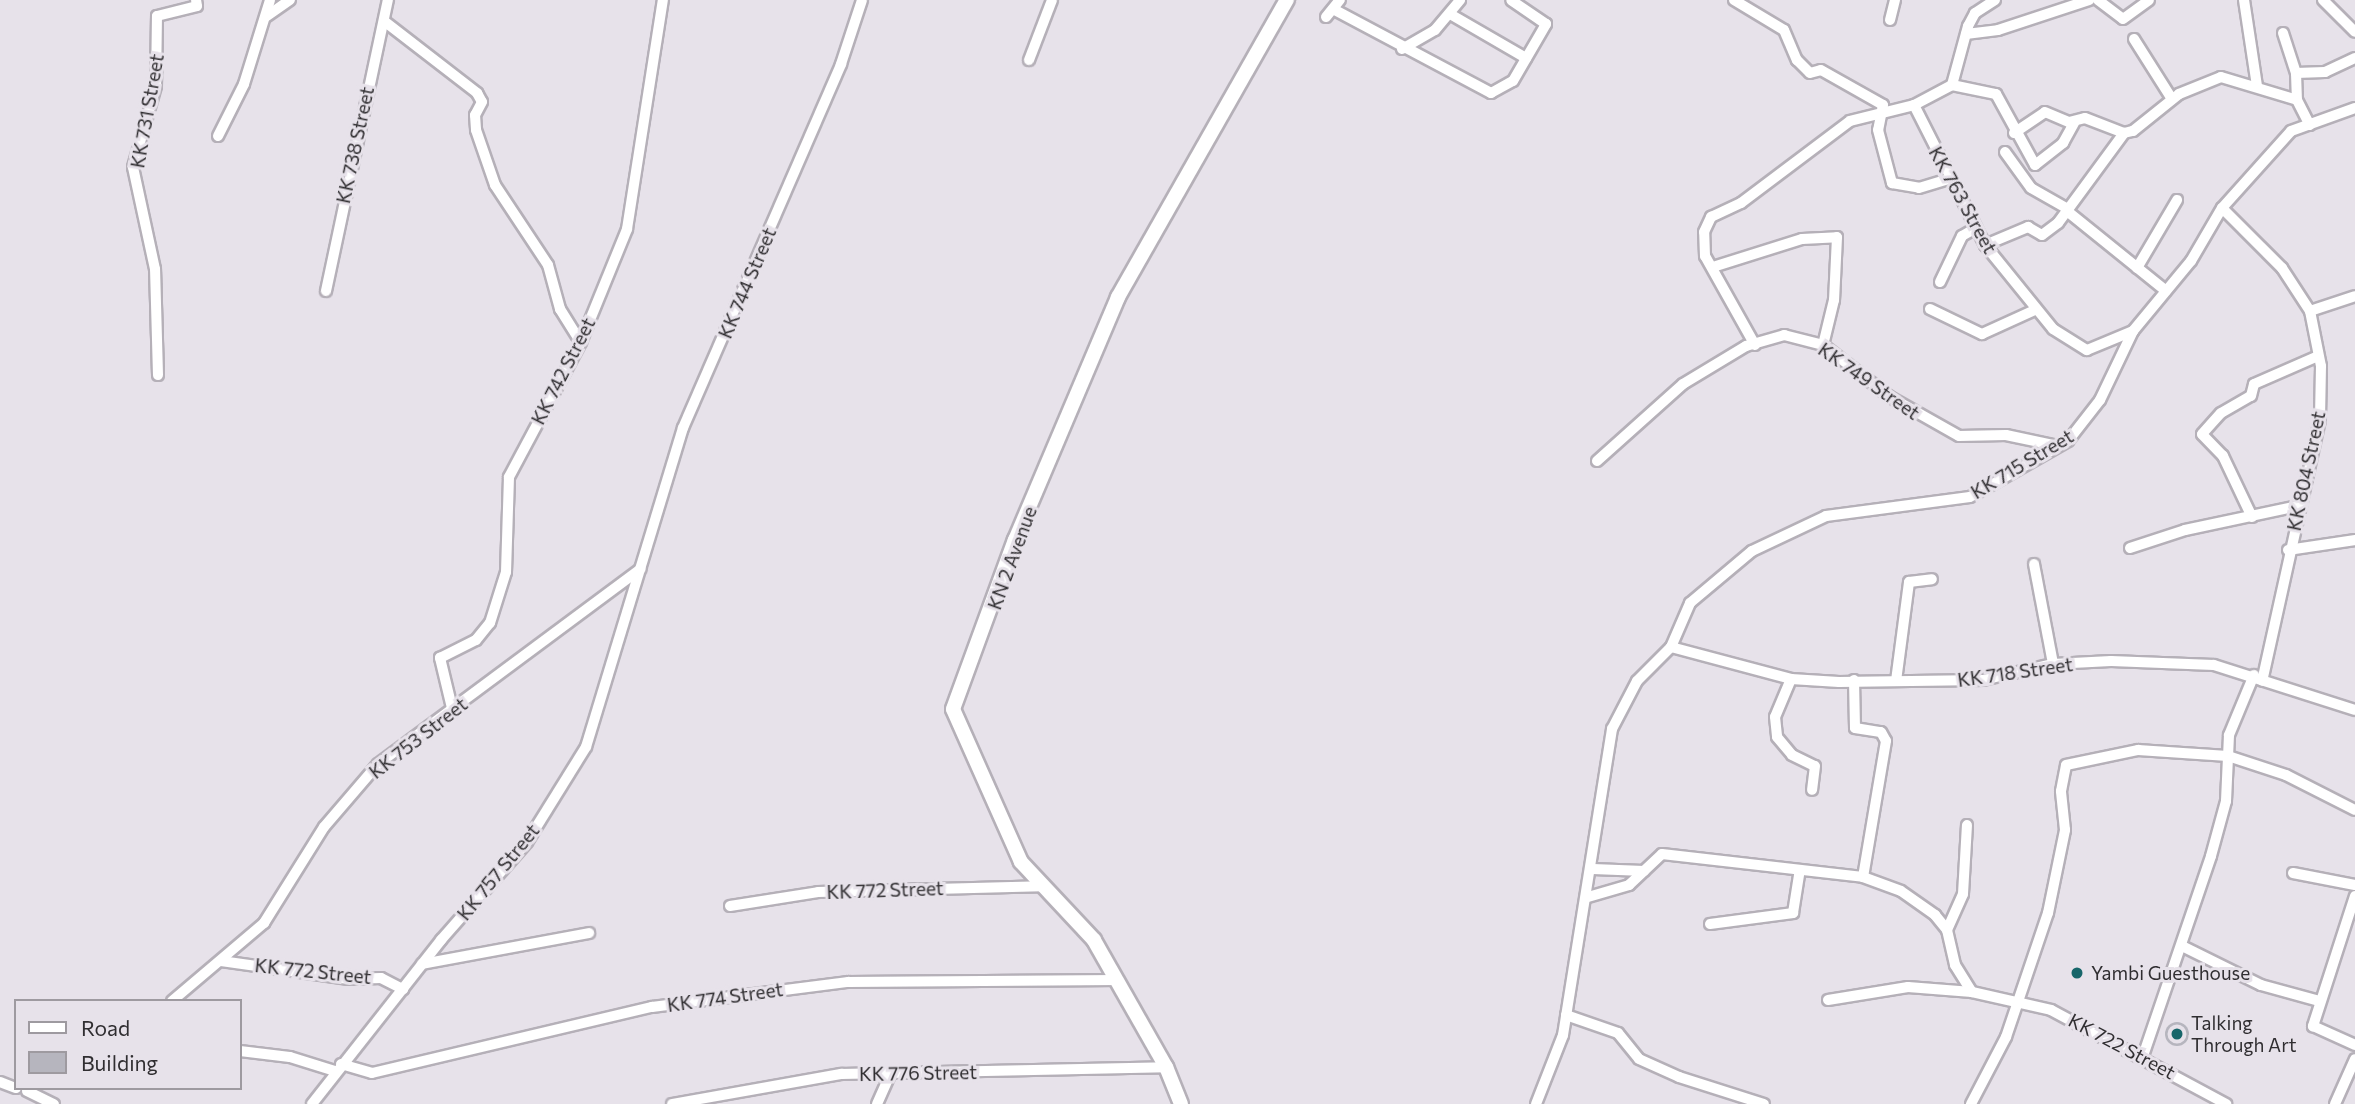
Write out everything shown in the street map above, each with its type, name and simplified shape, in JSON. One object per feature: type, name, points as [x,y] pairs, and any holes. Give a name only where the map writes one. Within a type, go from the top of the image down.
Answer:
[{"type":"street","name":"KK 731 Street","points":[[158,375],[155,269],[133,167],[156,86],[157,16],[197,6],[196,0]]},
{"type":"street","points":[[218,136],[244,84],[270,0]]},
{"type":"street","points":[[267,16],[290,0]]},
{"type":"street","name":"KK 738 Street","points":[[326,291],[387,0]]},
{"type":"street","name":"KK 742 Street","points":[[453,712],[440,658],[476,640],[490,623],[506,572],[509,477],[580,342],[627,229],[663,0]]},
{"type":"street","name":"KK 744 Street","points":[[640,569],[683,428],[841,64],[862,0]]},
{"type":"street","points":[[1028,60],[1052,0]]},
{"type":"street","name":"KN 2 Avenue","points":[[1181,1104],[1166,1067],[1118,980],[1078,918],[1041,886],[1009,840],[953,709],[1015,540],[1118,297],[1287,0]]},
{"type":"street","points":[[1402,49],[1450,14],[1460,0]]},
{"type":"street","points":[[1333,9],[1402,49],[1491,93],[1504,90],[1546,24],[1511,0]]},
{"type":"street","points":[[1734,0],[1784,30],[1797,60],[1810,73],[1821,70],[1883,105],[1884,112],[1878,130],[1892,183],[1919,188],[1949,179]]},
{"type":"street","points":[[1890,20],[1895,0]]},
{"type":"street","points":[[1952,85],[1966,34],[1975,13],[1995,0]]},
{"type":"street","points":[[1966,34],[1998,30],[2089,0]]},
{"type":"street","points":[[2098,0],[2123,19],[2149,0]]},
{"type":"street","points":[[2244,0],[2258,86]]},
{"type":"street","points":[[2323,0],[2355,32]]},
{"type":"street","points":[[1450,14],[1526,58]]},
{"type":"street","points":[[384,21],[477,93],[482,102],[475,115],[476,130],[495,185],[548,265],[560,309],[580,342]]},
{"type":"street","points":[[2283,33],[2296,73],[2297,100],[2309,125]]},
{"type":"street","points":[[2134,39],[2172,99]]},
{"type":"street","points":[[2296,73],[2325,72],[2355,58]]},
{"type":"street","points":[[1985,245],[2028,227],[2042,235],[2082,198],[2124,134],[2172,99],[2207,79],[2258,86],[2297,100]]},
{"type":"street","points":[[1755,345],[1705,256],[1704,232],[1711,217],[1741,203],[1850,121],[1914,105],[1952,85],[1991,90],[2035,165],[2063,143],[2074,123],[2085,118],[2124,134]]},
{"type":"street","name":"KK 763 Street","points":[[1914,105],[1949,179],[1985,245],[2035,310],[2068,342],[2087,350],[2133,331]]},
{"type":"street","name":"KK 715 Street","points":[[1671,647],[1690,603],[1752,551],[1826,516],[1970,497],[2054,445],[2068,441],[2088,417],[2133,331],[2166,291],[2222,208],[2291,131],[2350,116],[2355,108]]},
{"type":"street","points":[[2014,133],[2040,113],[2074,123]]},
{"type":"street","points":[[2004,152],[2039,195],[2051,194],[2166,291]]},
{"type":"street","points":[[2137,268],[2177,200]]},
{"type":"street","name":"KK 804 Street","points":[[2143,1056],[2182,946],[2226,801],[2228,756],[2235,712],[2258,678],[2320,421],[2318,356],[2310,311],[2282,268],[2222,208]]},
{"type":"street","points":[[1940,282],[1962,236],[1976,228]]},
{"type":"street","points":[[1716,265],[1802,239],[1837,237],[1834,300],[1823,345]]},
{"type":"street","points":[[2310,311],[2355,296]]},
{"type":"street","points":[[1930,309],[1982,334],[2035,310]]},
{"type":"street","name":"KK 749 Street","points":[[1597,461],[1658,402],[1755,345],[1784,335],[1823,345],[1890,397],[1959,436],[2006,435],[2054,445]]},
{"type":"street","points":[[2252,517],[2223,456],[2202,434],[2221,413],[2251,396],[2253,384],[2318,356]]},
{"type":"street","points":[[2130,548],[2185,530],[2298,506]]},
{"type":"street","points":[[2288,550],[2355,540]]},
{"type":"street","points":[[2034,564],[2053,664]]},
{"type":"street","name":"KK 753 Street","points":[[174,999],[264,923],[324,827],[378,764],[453,712],[584,606],[640,569]]},
{"type":"street","name":"KK 757 Street","points":[[312,1104],[422,964],[527,842],[586,747],[640,569]]},
{"type":"street","points":[[1896,681],[1909,582],[1933,579]]},
{"type":"street","points":[[1535,1104],[1566,1015],[1577,934],[1593,869],[1612,729],[1637,681],[1671,647]]},
{"type":"street","name":"KK 718 Street","points":[[1671,647],[1791,679],[1983,680],[2053,664],[2185,662],[2258,678],[2355,710]]},
{"type":"street","points":[[1791,679],[1776,717],[1777,737],[1791,755],[1815,766],[1812,790]]},
{"type":"street","points":[[1854,680],[1855,728],[1881,732],[1886,741],[1863,877]]},
{"type":"street","points":[[1971,1104],[2018,1004],[2062,855],[2066,765],[2138,750],[2228,756],[2286,775],[2355,810]]},
{"type":"street","points":[[1947,930],[1963,894],[1967,825]]},
{"type":"street","points":[[1588,897],[1629,885],[1662,854],[1799,874],[1863,877],[1911,897],[1947,930],[1955,965],[1972,992]]},
{"type":"street","points":[[1593,869],[1644,871]]},
{"type":"street","points":[[2293,873],[2355,885]]},
{"type":"street","points":[[1710,924],[1793,913],[1799,874]]},
{"type":"street","name":"KK 772 Street","points":[[730,906],[818,892],[1041,886]]},
{"type":"street","points":[[2355,896],[2319,1000],[2316,1029],[2355,1045]]},
{"type":"street","points":[[422,964],[589,933]]},
{"type":"street","points":[[2182,946],[2261,985],[2319,1000]]},
{"type":"street","name":"KK 772 Street","points":[[221,961],[349,979],[381,978],[403,989]]},
{"type":"street","name":"KK 774 Street","points":[[242,1051],[290,1056],[372,1073],[652,1007],[835,983],[1118,980]]},
{"type":"street","name":"KK 722 Street","points":[[1828,1000],[1908,987],[1972,992],[2068,1016],[2226,1104]]},
{"type":"street","points":[[1566,1015],[1618,1033],[1639,1059],[1679,1077],[1764,1104]]},
{"type":"street","points":[[2335,1104],[2355,1059]]},
{"type":"street","name":"KK 776 Street","points":[[672,1104],[841,1074],[1166,1067]]},
{"type":"street","points":[[877,1104],[891,1072]]},
{"type":"street","points":[[26,1090],[54,1104]]},
{"type":"building","name":"Talking Through Art","points":[[2177,1022],[2186,1025],[2189,1034],[2186,1043],[2177,1046],[2168,1043],[2165,1034],[2168,1025]]},
{"type":"place","name":"Yambi Guesthouse","points":[[2077,973]]},
{"type":"place","name":"Talking Through Art","points":[[2177,1034]]}]
